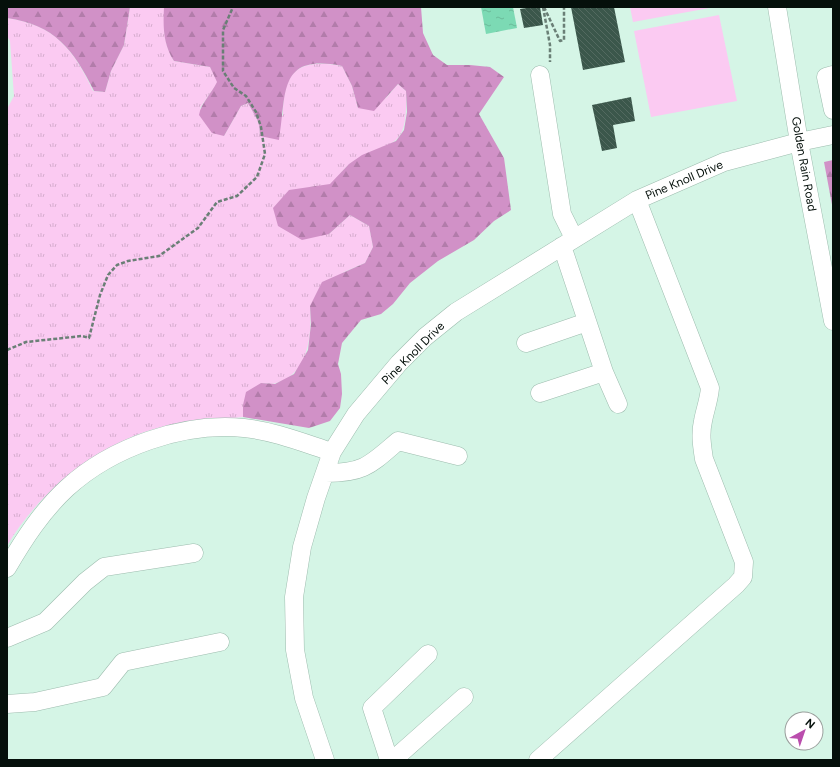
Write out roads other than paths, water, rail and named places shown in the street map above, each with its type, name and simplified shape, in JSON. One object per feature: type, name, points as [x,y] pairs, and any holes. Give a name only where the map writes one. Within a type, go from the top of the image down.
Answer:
[{"type":"street","name":"Golden Rain Road","points":[[777,7],[799,142],[833,321]]},
{"type":"street","points":[[540,75],[562,214],[568,242],[587,322],[604,372],[618,404]]},
{"type":"street","points":[[833,75],[826,77],[833,110]]},
{"type":"street","name":"Pine Knoll Drive","points":[[325,760],[304,698],[295,650],[294,597],[302,547],[316,498],[326,473],[332,452],[356,414],[399,363],[425,337],[456,312],[637,200],[724,162],[799,142],[833,135]]},
{"type":"street","points":[[538,760],[736,585],[743,577],[744,562],[704,459],[701,441],[703,422],[709,402],[710,388],[637,200]]},
{"type":"street","points":[[526,343],[587,322]]},
{"type":"street","points":[[540,394],[604,372]]},
{"type":"street","points":[[7,568],[31,528],[67,488],[94,468],[122,452],[154,440],[189,430],[224,427],[244,428],[265,431],[332,452]]},
{"type":"street","points":[[326,473],[357,471],[373,462],[398,441],[458,456]]},
{"type":"street","points":[[7,638],[45,622],[104,567],[194,553]]},
{"type":"street","points":[[7,704],[35,702],[103,688],[123,662],[220,642]]},
{"type":"street","points":[[390,760],[372,708],[428,654]]},
{"type":"street","points":[[393,760],[464,697]]},
{"type":"water","points":[[481,7],[513,7],[517,28],[486,34]]}]
